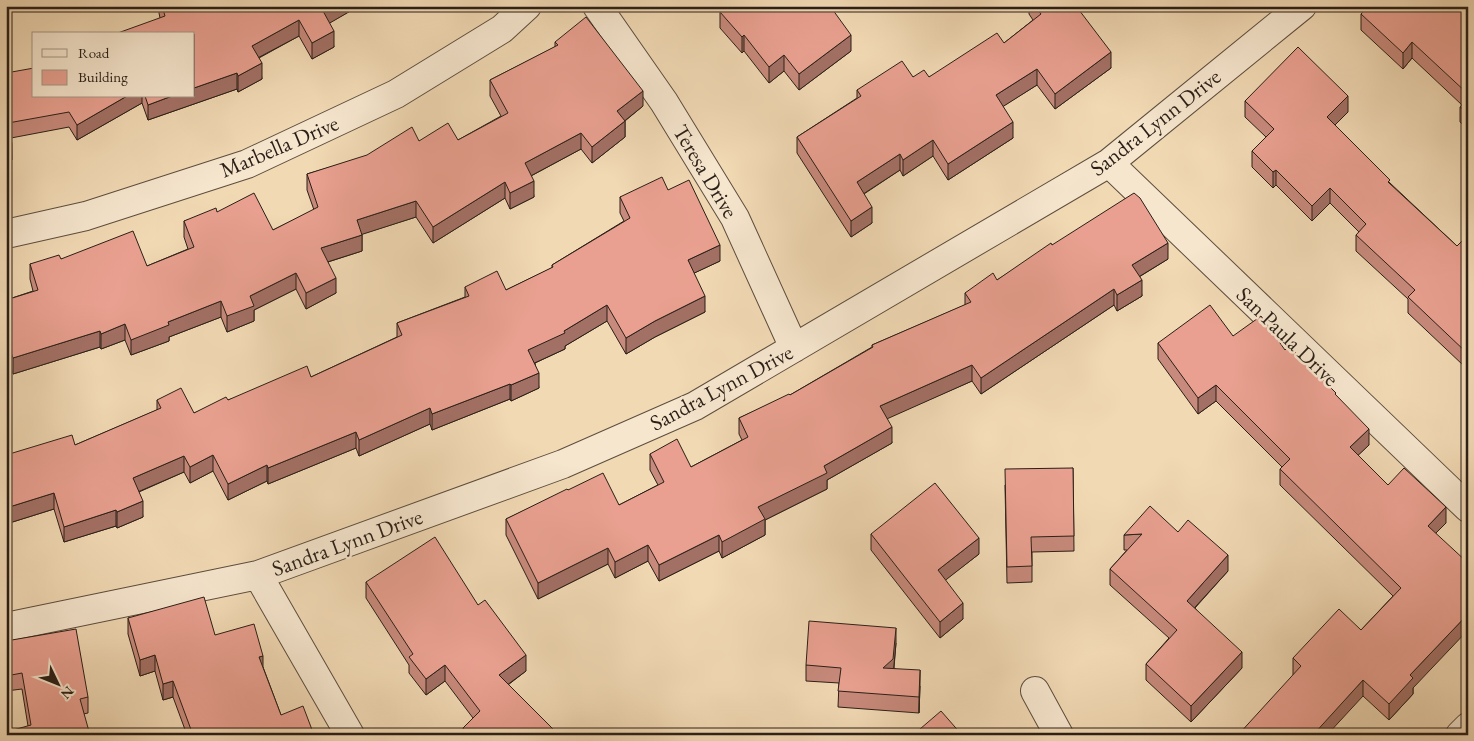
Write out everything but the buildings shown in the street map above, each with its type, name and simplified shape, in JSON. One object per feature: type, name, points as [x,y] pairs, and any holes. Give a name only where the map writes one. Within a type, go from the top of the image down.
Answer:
[{"type":"street","name":"Marbella Drive","points":[[6,234],[86,216],[247,164],[396,94],[502,29],[527,6]]},
{"type":"street","name":"Teresa Drive","points":[[597,6],[664,102],[735,218],[794,348]]},
{"type":"street","name":"Sandra Lynn Drive","points":[[6,627],[258,575],[563,464],[695,406],[1109,163],[1302,6]]},
{"type":"street","name":"San Paula Drive","points":[[1109,163],[1468,508]]},
{"type":"street","points":[[258,575],[350,735]]},
{"type":"street","points":[[1035,691],[1059,735]]},
{"type":"street","points":[[1460,735],[1468,727]]}]
